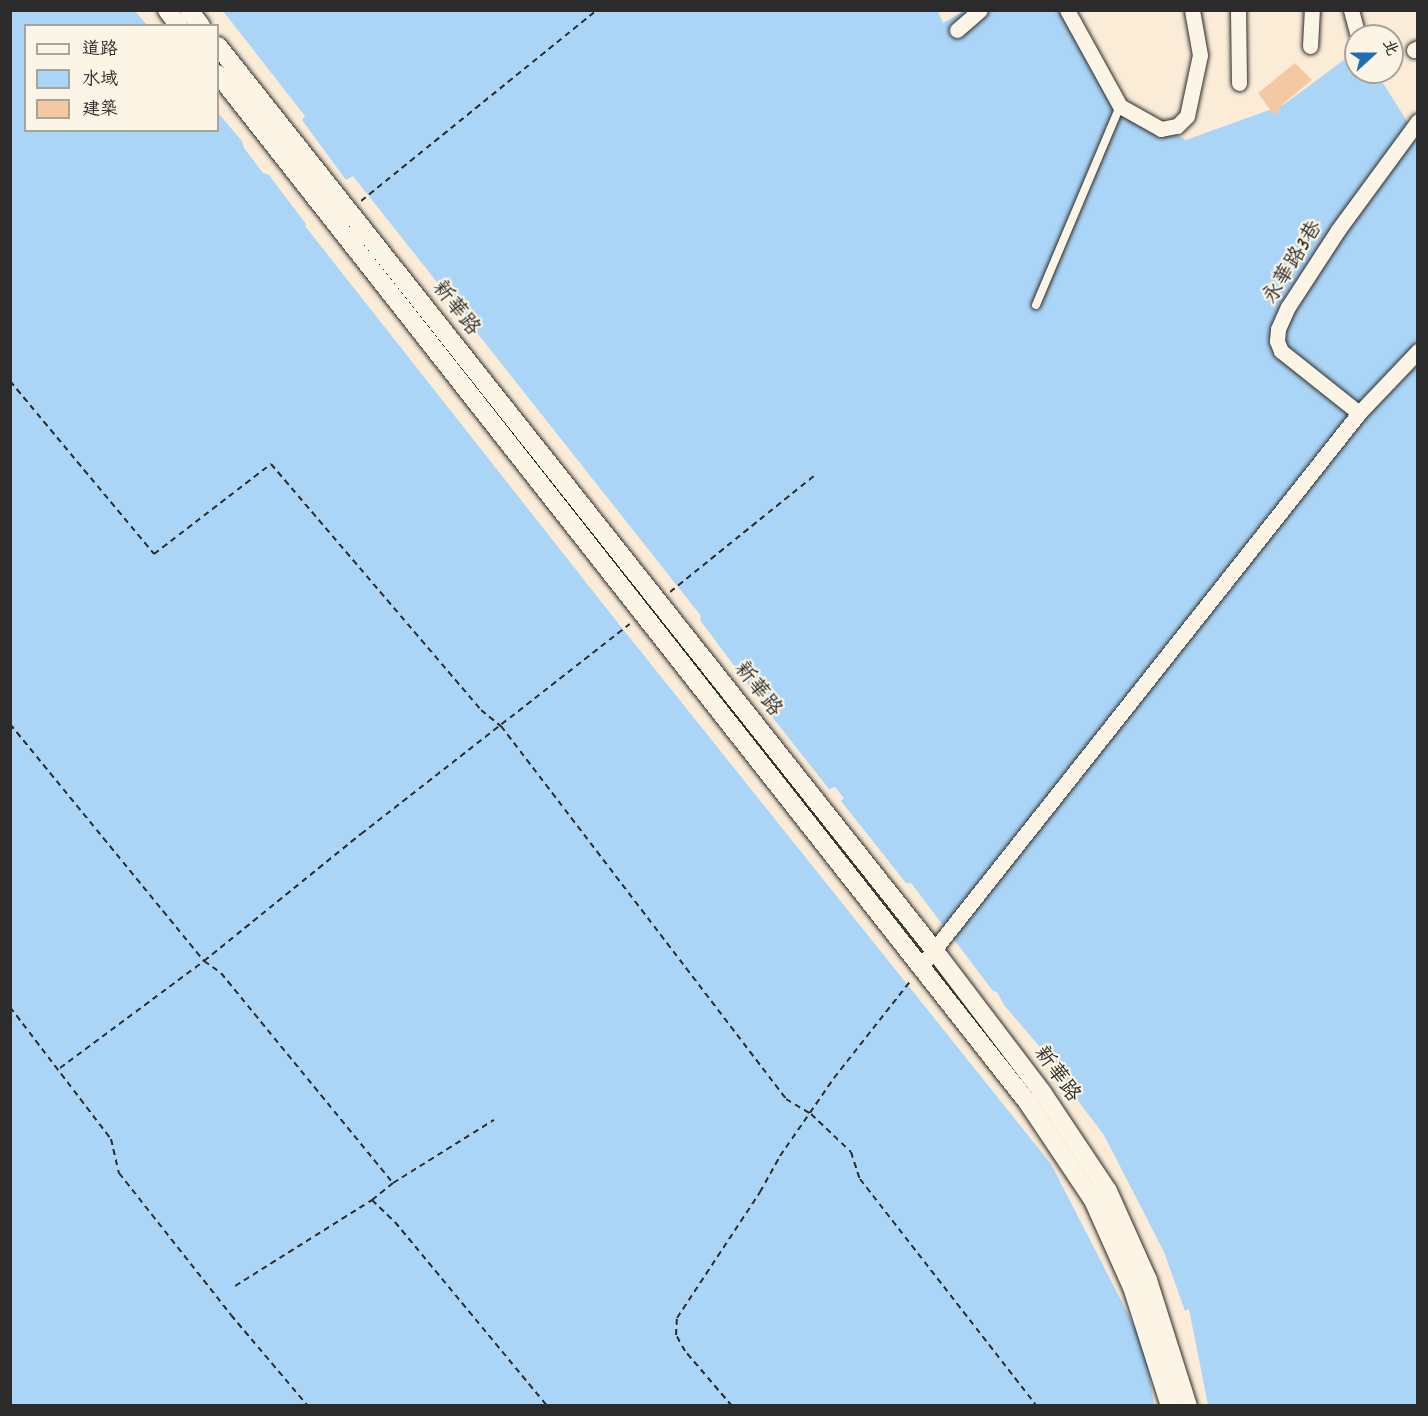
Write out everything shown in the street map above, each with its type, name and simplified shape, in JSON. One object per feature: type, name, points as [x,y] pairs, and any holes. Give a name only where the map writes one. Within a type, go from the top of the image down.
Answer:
[{"type":"street","points":[[167,10],[178,24]]},
{"type":"street","points":[[189,10],[200,24]]},
{"type":"street","points":[[957,30],[980,10]]},
{"type":"street","points":[[1067,10],[1120,106],[1161,129],[1177,126],[1187,116],[1200,55],[1192,10]]},
{"type":"street","points":[[1238,10],[1239,83]]},
{"type":"street","points":[[1310,46],[1312,10]]},
{"type":"street","name":"新華路","points":[[219,47],[935,951],[1042,1092],[1108,1191],[1148,1280],[1188,1406]]},
{"type":"street","name":"新華路","points":[[219,75],[1028,1102],[1093,1200],[1132,1287],[1170,1406]]},
{"type":"street","name":"永華路3巷","points":[[1359,413],[1281,351],[1277,341],[1278,329],[1288,307],[1338,230],[1418,121]]},
{"type":"street","points":[[922,965],[1359,413],[1418,351]]},
{"type":"lane","points":[[1036,305],[1120,106]]},
{"type":"path","points":[[348,211],[597,10]]},
{"type":"path","points":[[10,381],[154,554],[271,464],[481,710],[501,726],[786,1099],[811,1114],[851,1152],[860,1179],[1037,1406]]},
{"type":"path","points":[[658,602],[815,475]]},
{"type":"path","points":[[60,1068],[204,961],[644,614]]},
{"type":"path","points":[[10,724],[204,961],[222,973],[393,1183]]},
{"type":"path","points":[[732,1406],[676,1335],[677,1318],[754,1202],[780,1156],[834,1078],[922,965]]},
{"type":"path","points":[[10,1007],[60,1068],[111,1139],[119,1173],[231,1315],[308,1406]]},
{"type":"path","points":[[235,1286],[494,1120]]},
{"type":"path","points":[[372,1200],[394,1222],[547,1406]]},
{"type":"water","points":[[937,10],[943,23],[964,11],[1064,11],[1117,101],[1186,140],[1283,105],[1344,60],[1344,84],[1384,84],[1410,126],[1417,118],[1417,1405],[1208,1405],[1189,1309],[1185,1311],[1164,1252],[1104,1135],[1044,1056],[1045,1053],[1004,1005],[997,992],[993,991],[911,883],[906,883],[841,801],[844,798],[835,787],[829,789],[769,713],[770,704],[760,691],[750,687],[700,620],[701,616],[353,176],[346,180],[302,120],[305,116],[223,11]]},
{"type":"water","points":[[10,11],[135,11],[146,24],[24,24],[24,132],[219,132],[219,114],[242,141],[244,148],[263,173],[269,175],[306,224],[305,226],[618,623],[1051,1164],[1145,1347],[1154,1405],[11,1405]]},
{"type":"building","points":[[1295,63],[1312,80],[1278,108],[1280,111],[1274,115],[1258,93]]}]
